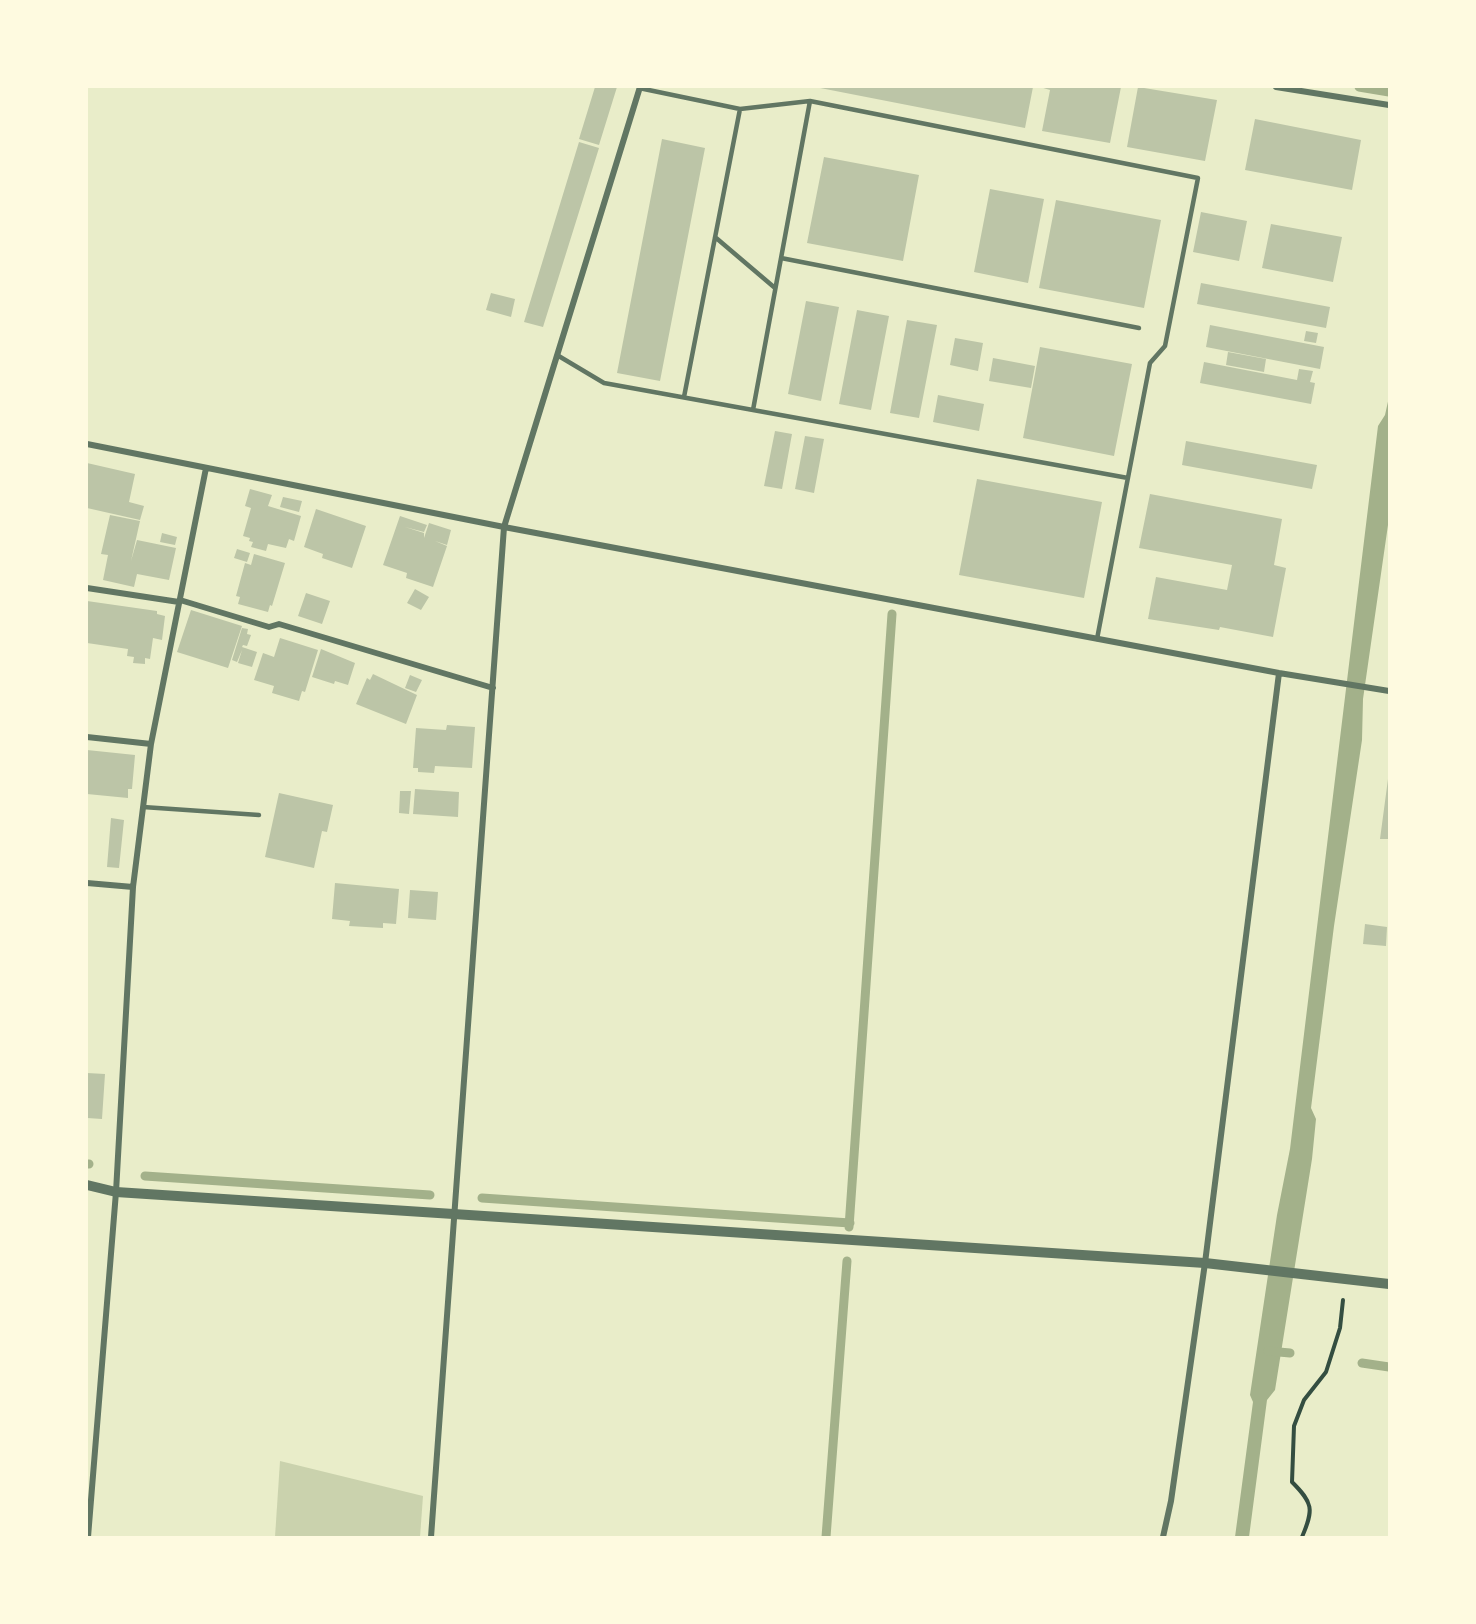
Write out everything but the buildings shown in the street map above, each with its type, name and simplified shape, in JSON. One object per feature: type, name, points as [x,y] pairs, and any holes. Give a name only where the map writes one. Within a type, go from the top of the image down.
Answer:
[{"type":"street","points":[[1276,87],[1389,105]]},
{"type":"street","points":[[431,1537],[504,527],[640,88]]},
{"type":"street","points":[[87,444],[504,527],[1279,673],[1389,691]]},
{"type":"street","points":[[88,1537],[116,1192],[133,887],[151,744],[206,468]]},
{"type":"street","points":[[87,588],[179,601],[269,627],[279,624],[493,688]]},
{"type":"street","points":[[1163,1537],[1171,1501],[1205,1263],[1279,673]]},
{"type":"street","points":[[87,737],[151,744]]},
{"type":"street","points":[[87,883],[133,887]]},
{"type":"street","points":[[87,1185],[116,1192],[1205,1263],[1389,1284]]},
{"type":"lane","points":[[640,88],[740,109],[810,101],[1198,178],[1166,346],[1150,363],[1097,639]]},
{"type":"lane","points":[[753,410],[810,101]]},
{"type":"lane","points":[[684,397],[740,109]]},
{"type":"lane","points":[[716,237],[775,288]]},
{"type":"lane","points":[[781,258],[1139,328]]},
{"type":"lane","points":[[557,355],[604,383],[1128,478]]},
{"type":"lane","points":[[143,807],[259,815]]},
{"type":"path","points":[[1302,1537],[1310,1517],[1309,1499],[1292,1482],[1294,1425],[1304,1400],[1326,1372],[1340,1328],[1346,1279]]},
{"type":"shaded area","points":[[1389,397],[1389,518],[1363,699],[1362,740],[1334,926],[1311,1108],[1316,1119],[1312,1159],[1275,1390],[1267,1400],[1249,1537],[1235,1537],[1253,1402],[1250,1395],[1277,1215],[1290,1149],[1378,426],[1385,415]]},
{"type":"shaded area","points":[[280,1461],[423,1496],[420,1537],[275,1537]]},
{"type":"waterway","points":[[1359,87],[1389,92]]},
{"type":"waterway","points":[[849,1227],[892,614]]},
{"type":"waterway","points":[[145,1176],[430,1195]]},
{"type":"waterway","points":[[482,1198],[850,1223]]},
{"type":"waterway","points":[[826,1537],[847,1261]]},
{"type":"waterway","points":[[1268,1351],[1290,1353]]},
{"type":"waterway","points":[[1362,1363],[1389,1367]]}]
